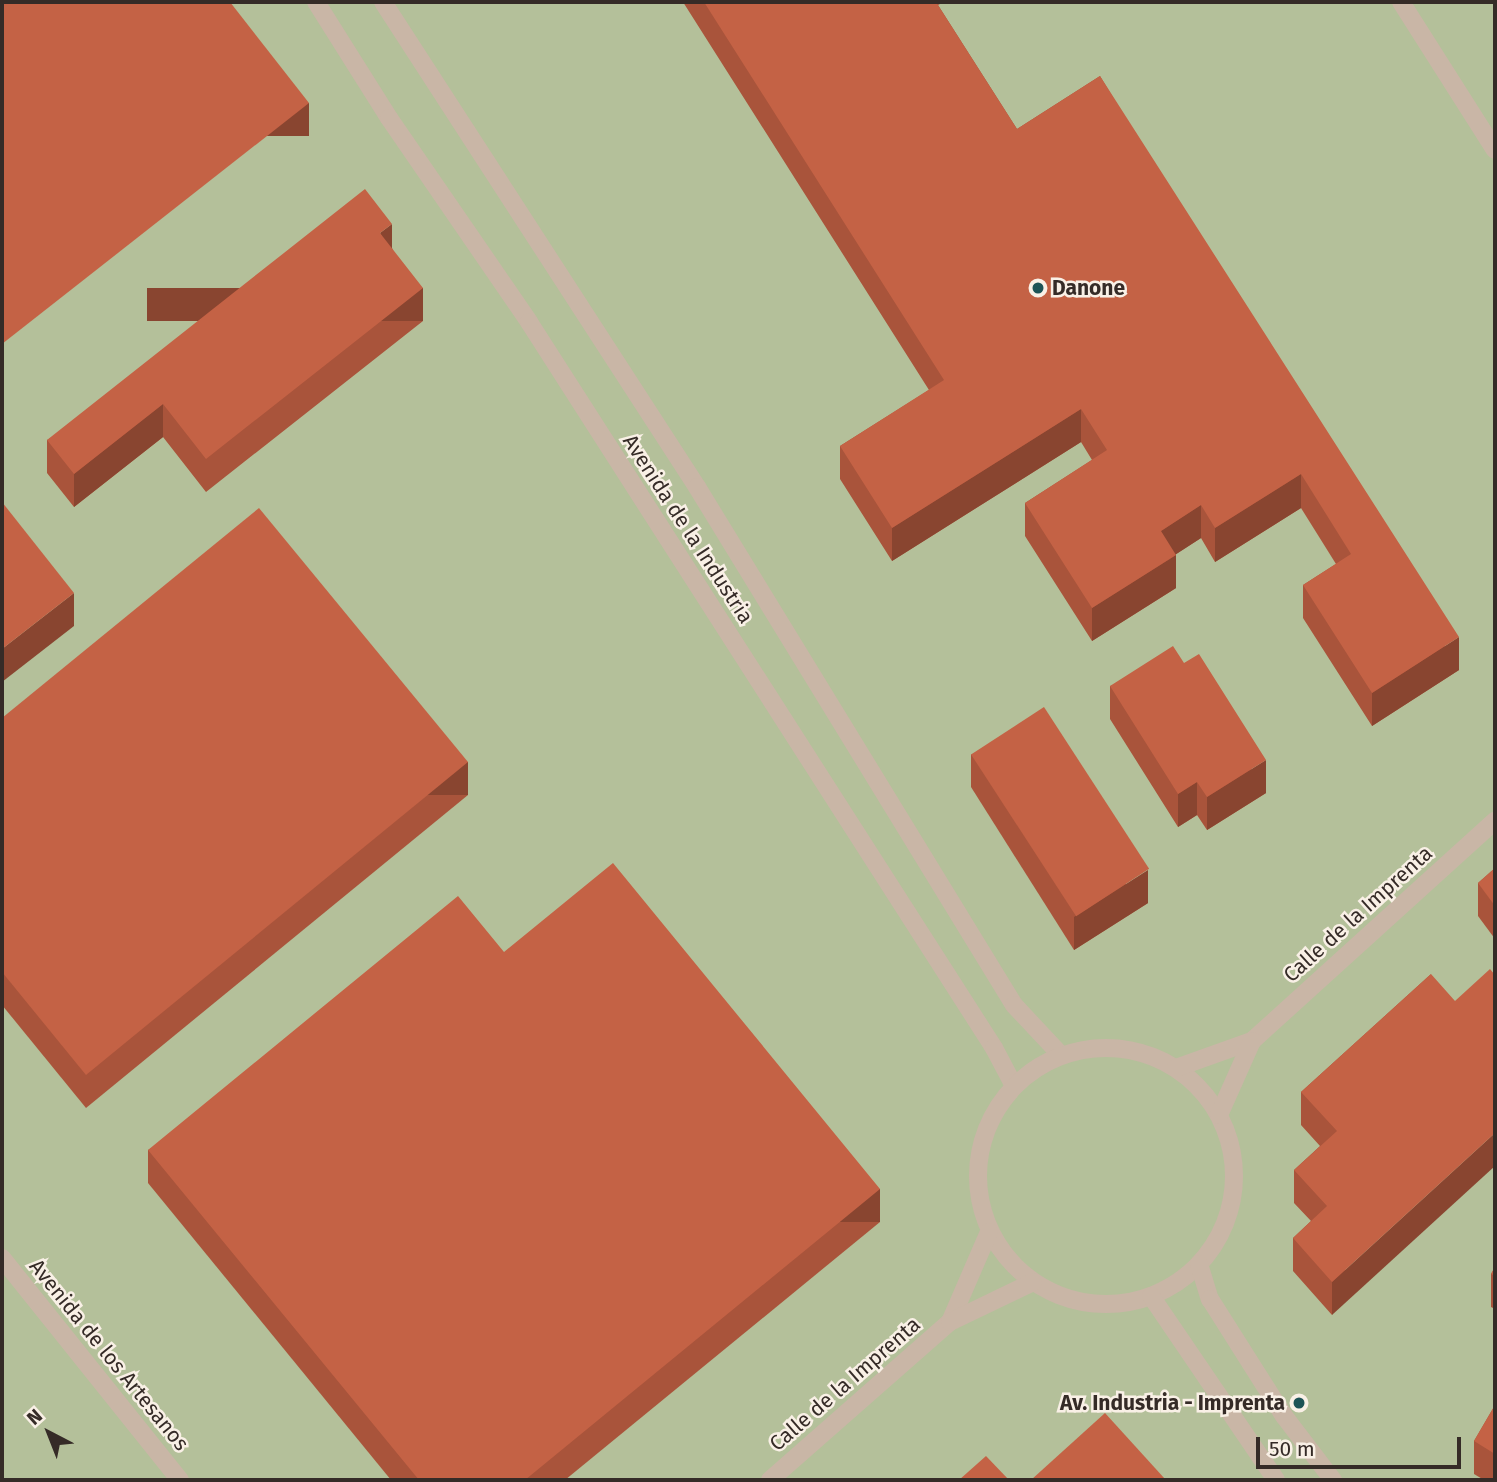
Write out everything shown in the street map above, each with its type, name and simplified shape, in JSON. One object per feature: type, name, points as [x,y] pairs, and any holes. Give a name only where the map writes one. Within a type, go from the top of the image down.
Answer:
[{"type":"street","name":"Avenida de la Industria","points":[[316,2],[389,118],[544,345],[994,1048],[1014,1086]]},
{"type":"street","name":"Avenida de la Industria","points":[[383,2],[704,498],[1014,1005],[1061,1055]]},
{"type":"street","points":[[1401,2],[1495,150]]},
{"type":"street","name":"Calle de la Imprenta","points":[[1176,1068],[1252,1041],[1495,821]]},
{"type":"street","name":"Calle de la Imprenta","points":[[1219,1115],[1252,1041]]},
{"type":"street","points":[[1101,1048],[1140,1052],[1176,1068],[1201,1089],[1219,1115],[1232,1153],[1233,1193],[1222,1231],[1199,1264],[1151,1296],[1111,1305],[1070,1300],[1033,1282],[1008,1260],[989,1232],[978,1194],[979,1155],[991,1118],[1014,1086],[1061,1055],[1101,1048]]},
{"type":"street","name":"Calle de la Imprenta","points":[[950,1322],[989,1232]]},
{"type":"street","name":"Avenida de los Artesanos","points":[[2,1258],[180,1480]]},
{"type":"street","points":[[1199,1264],[1210,1299],[1284,1416],[1332,1480]]},
{"type":"street","name":"Calle de la Imprenta","points":[[770,1480],[950,1322],[1033,1282]]},
{"type":"street","points":[[1151,1296],[1276,1480]]},
{"type":"green space","points":[[2,2],[1495,2],[1495,1480],[2,1480]]},
{"type":"building","points":[[2,2],[230,2],[309,103],[2,344]]},
{"type":"building","name":"Danone","points":[[704,2],[936,2],[1017,129],[1100,76],[1459,637],[1372,693],[1303,585],[1351,554],[1301,474],[1215,528],[1201,505],[1161,531],[1176,555],[1092,608],[1025,503],[1107,450],[1081,409],[892,528],[840,446],[944,380]]},
{"type":"building","points":[[365,189],[392,224],[380,233],[423,288],[206,459],[163,404],[74,474],[47,440]]},
{"type":"building","points":[[2,502],[74,593],[2,649]]},
{"type":"building","points":[[259,508],[468,762],[86,1075],[2,972],[2,718]]},
{"type":"building","points":[[1173,646],[1184,663],[1199,654],[1266,760],[1207,797],[1197,782],[1178,794],[1110,686]]},
{"type":"building","points":[[1044,707],[1149,869],[1076,916],[971,754]]},
{"type":"building","points":[[613,863],[880,1189],[525,1480],[419,1480],[148,1150],[458,896],[504,952]]},
{"type":"building","points":[[1495,868],[1495,906],[1478,883]]},
{"type":"building","points":[[1490,969],[1495,975],[1495,1133],[1332,1282],[1293,1238],[1327,1206],[1294,1170],[1337,1131],[1301,1092],[1431,974],[1455,1001]]},
{"type":"building","points":[[1495,1405],[1495,1454],[1474,1441]]},
{"type":"building","points":[[1105,1413],[1164,1480],[1031,1480]]},
{"type":"building","points":[[986,1456],[1009,1480],[959,1480]]},
{"type":"place","name":"Danone","points":[[1038,288]]},
{"type":"place","name":"Av. Industria - Imprenta","points":[[1299,1403]]}]
